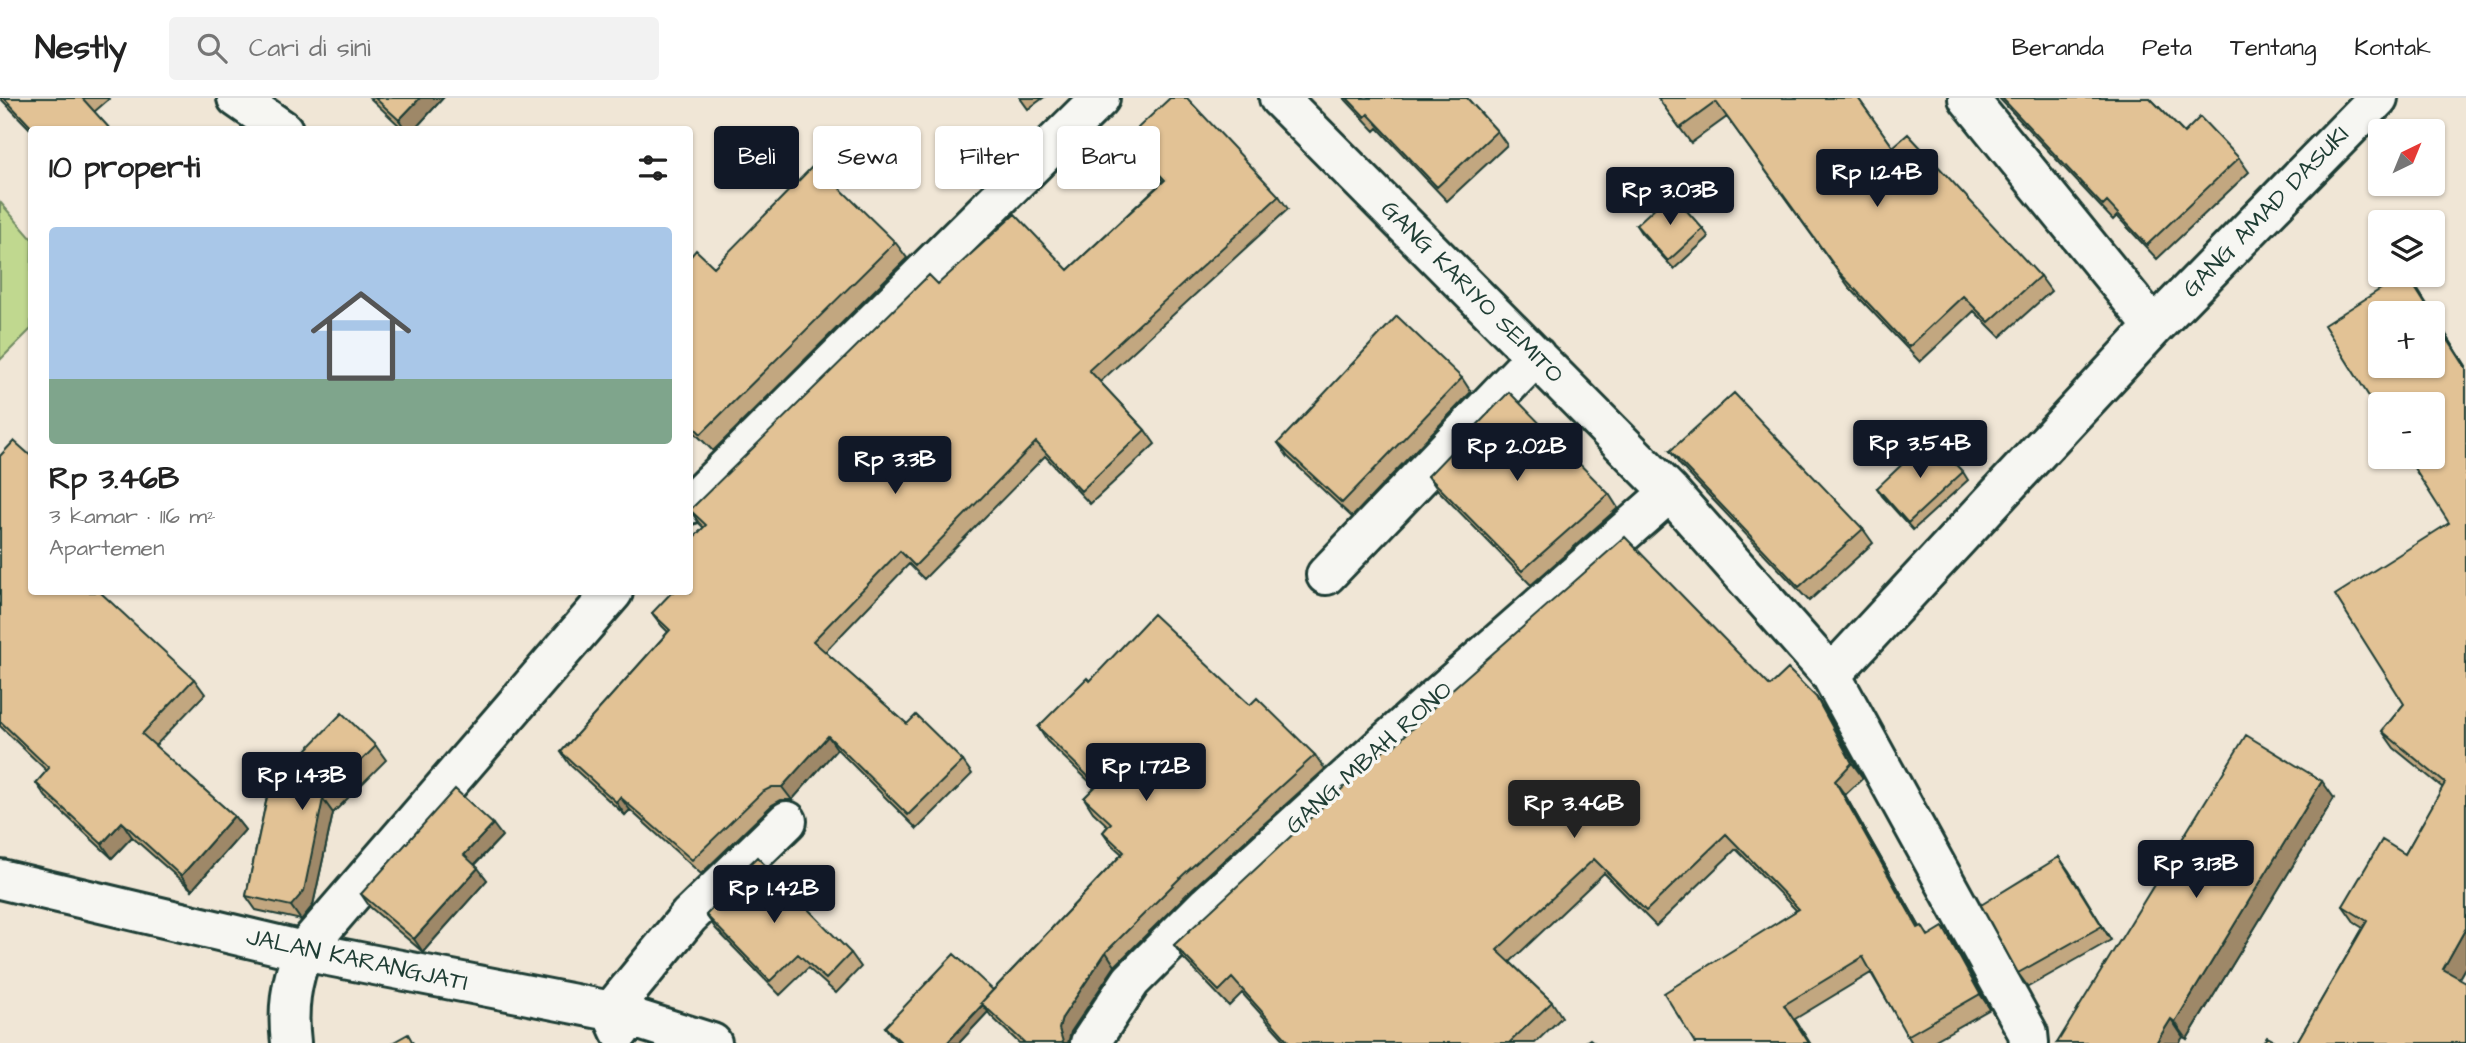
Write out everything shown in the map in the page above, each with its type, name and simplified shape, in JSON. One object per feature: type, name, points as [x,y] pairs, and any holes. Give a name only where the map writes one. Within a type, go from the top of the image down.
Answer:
[{"type":"street","points":[[237,98],[277,126]]},
{"type":"street","points":[[693,497],[1100,98]]},
{"type":"street","name":"GANG KARIYO SEMITO","points":[[1279,98],[1670,492],[1831,675],[2021,1021],[2029,1043]]},
{"type":"street","points":[[1968,98],[2154,327]]},
{"type":"street","name":"GANG AMAD DASUKI","points":[[1831,675],[2154,327],[2378,98]]},
{"type":"street","points":[[1326,576],[1536,356]]},
{"type":"street","name":"GANG MBAH RONO","points":[[1090,1043],[1131,981],[1207,905],[1414,717],[1670,492]]},
{"type":"street","points":[[290,1043],[287,1013],[293,977],[303,951],[610,595]]},
{"type":"street","points":[[618,1027],[689,916],[787,821]]},
{"type":"street","name":"JALAN KARANGJATI","points":[[0,880],[618,1027],[712,1043]]},
{"type":"green space","points":[[0,202],[28,234],[28,332],[0,360]]},
{"type":"building","points":[[4,98],[84,98],[107,126],[30,126]]},
{"type":"building","points":[[375,98],[420,98],[399,120]]},
{"type":"building","points":[[1170,98],[1187,98],[1279,196],[1089,370],[1145,430],[1081,491],[1036,442],[915,566],[900,551],[813,641],[907,724],[916,715],[963,761],[908,815],[828,736],[782,787],[772,787],[762,792],[692,860],[620,797],[616,802],[561,752],[670,630],[652,613],[669,595],[693,595],[693,538],[706,525],[693,513],[693,507],[929,275],[938,284],[1015,214],[1068,270],[1155,189],[1160,189],[1160,185],[1165,180],[1160,175],[1160,126],[1140,126]]},
{"type":"building","points":[[1347,98],[1467,98],[1497,131],[1437,187],[1368,114],[1365,117]]},
{"type":"building","points":[[1658,98],[1858,98],[1893,147],[1908,134],[2040,276],[1989,322],[1963,296],[1909,347],[1839,272],[1716,102],[1680,128]]},
{"type":"building","points":[[2002,98],[2150,98],[2184,133],[2200,117],[2239,158],[2147,245],[2107,202],[2103,206]]},
{"type":"building","points":[[813,166],[813,189],[841,189],[895,242],[701,434],[693,426],[693,254],[696,250],[714,267],[790,189],[799,189],[799,180]]},
{"type":"building","points":[[1671,193],[1703,229],[1668,261],[1636,225]]},
{"type":"building","points":[[2384,287],[2415,287],[2423,301],[2368,301],[2368,378],[2445,378],[2445,335],[2466,368],[2466,928],[2443,969],[2466,982],[2466,1043],[2291,1043],[2293,1040],[2297,1042],[2367,921],[2343,906],[2382,840],[2405,854],[2445,783],[2382,731],[2404,704],[2335,595],[2449,523],[2415,469],[2445,469],[2445,392],[2368,392],[2368,395],[2324,325]]},
{"type":"building","points":[[1397,316],[1462,378],[1342,503],[1278,443]]},
{"type":"building","points":[[1509,392],[1609,494],[1522,571],[1428,476]]},
{"type":"building","points":[[1734,393],[1863,529],[1799,587],[1670,451]]},
{"type":"building","points":[[1930,438],[1963,472],[1908,523],[1877,488]]},
{"type":"building","points":[[14,441],[28,453],[28,595],[103,595],[194,679],[142,734],[234,816],[181,876],[122,822],[102,844],[36,783],[49,768],[0,721],[0,456]]},
{"type":"building","points":[[1625,537],[1770,686],[1788,669],[1816,697],[1852,763],[1835,781],[1918,928],[1922,926],[1928,936],[1943,927],[1980,994],[1907,1036],[1863,957],[1784,1005],[1809,1043],[1695,1043],[1664,993],[1799,909],[1726,834],[1646,911],[1594,859],[1497,950],[1552,1002],[1509,1043],[1290,1043],[1232,978],[1219,991],[1174,945],[1389,745],[1392,748],[1449,692]]},
{"type":"building","points":[[1153,614],[1250,705],[1257,698],[1315,755],[1183,875],[1106,952],[1062,1018],[1059,1029],[1062,1043],[1025,1043],[981,1003],[1124,852],[1103,832],[1111,823],[1084,798],[1097,785],[1038,727],[1087,678],[1090,681]]},
{"type":"building","points":[[342,713],[376,746],[323,799],[304,891],[291,906],[246,896],[269,788]]},
{"type":"building","points":[[2246,735],[2322,781],[2175,1022],[2171,1019],[2156,1043],[2057,1043]]},
{"type":"building","points":[[455,789],[493,824],[464,855],[478,868],[414,939],[361,894]]},
{"type":"building","points":[[757,857],[851,953],[826,979],[798,954],[770,981],[706,915],[728,892],[724,889]]},
{"type":"building","points":[[2059,857],[2102,926],[2018,973],[1981,905]]},
{"type":"building","points":[[954,954],[993,990],[947,1043],[902,1043],[885,1027]]},
{"type":"building","points":[[408,1034],[413,1043],[392,1043]]},
{"type":"building","points":[[2267,1037],[2278,1043],[2263,1043]]}]
